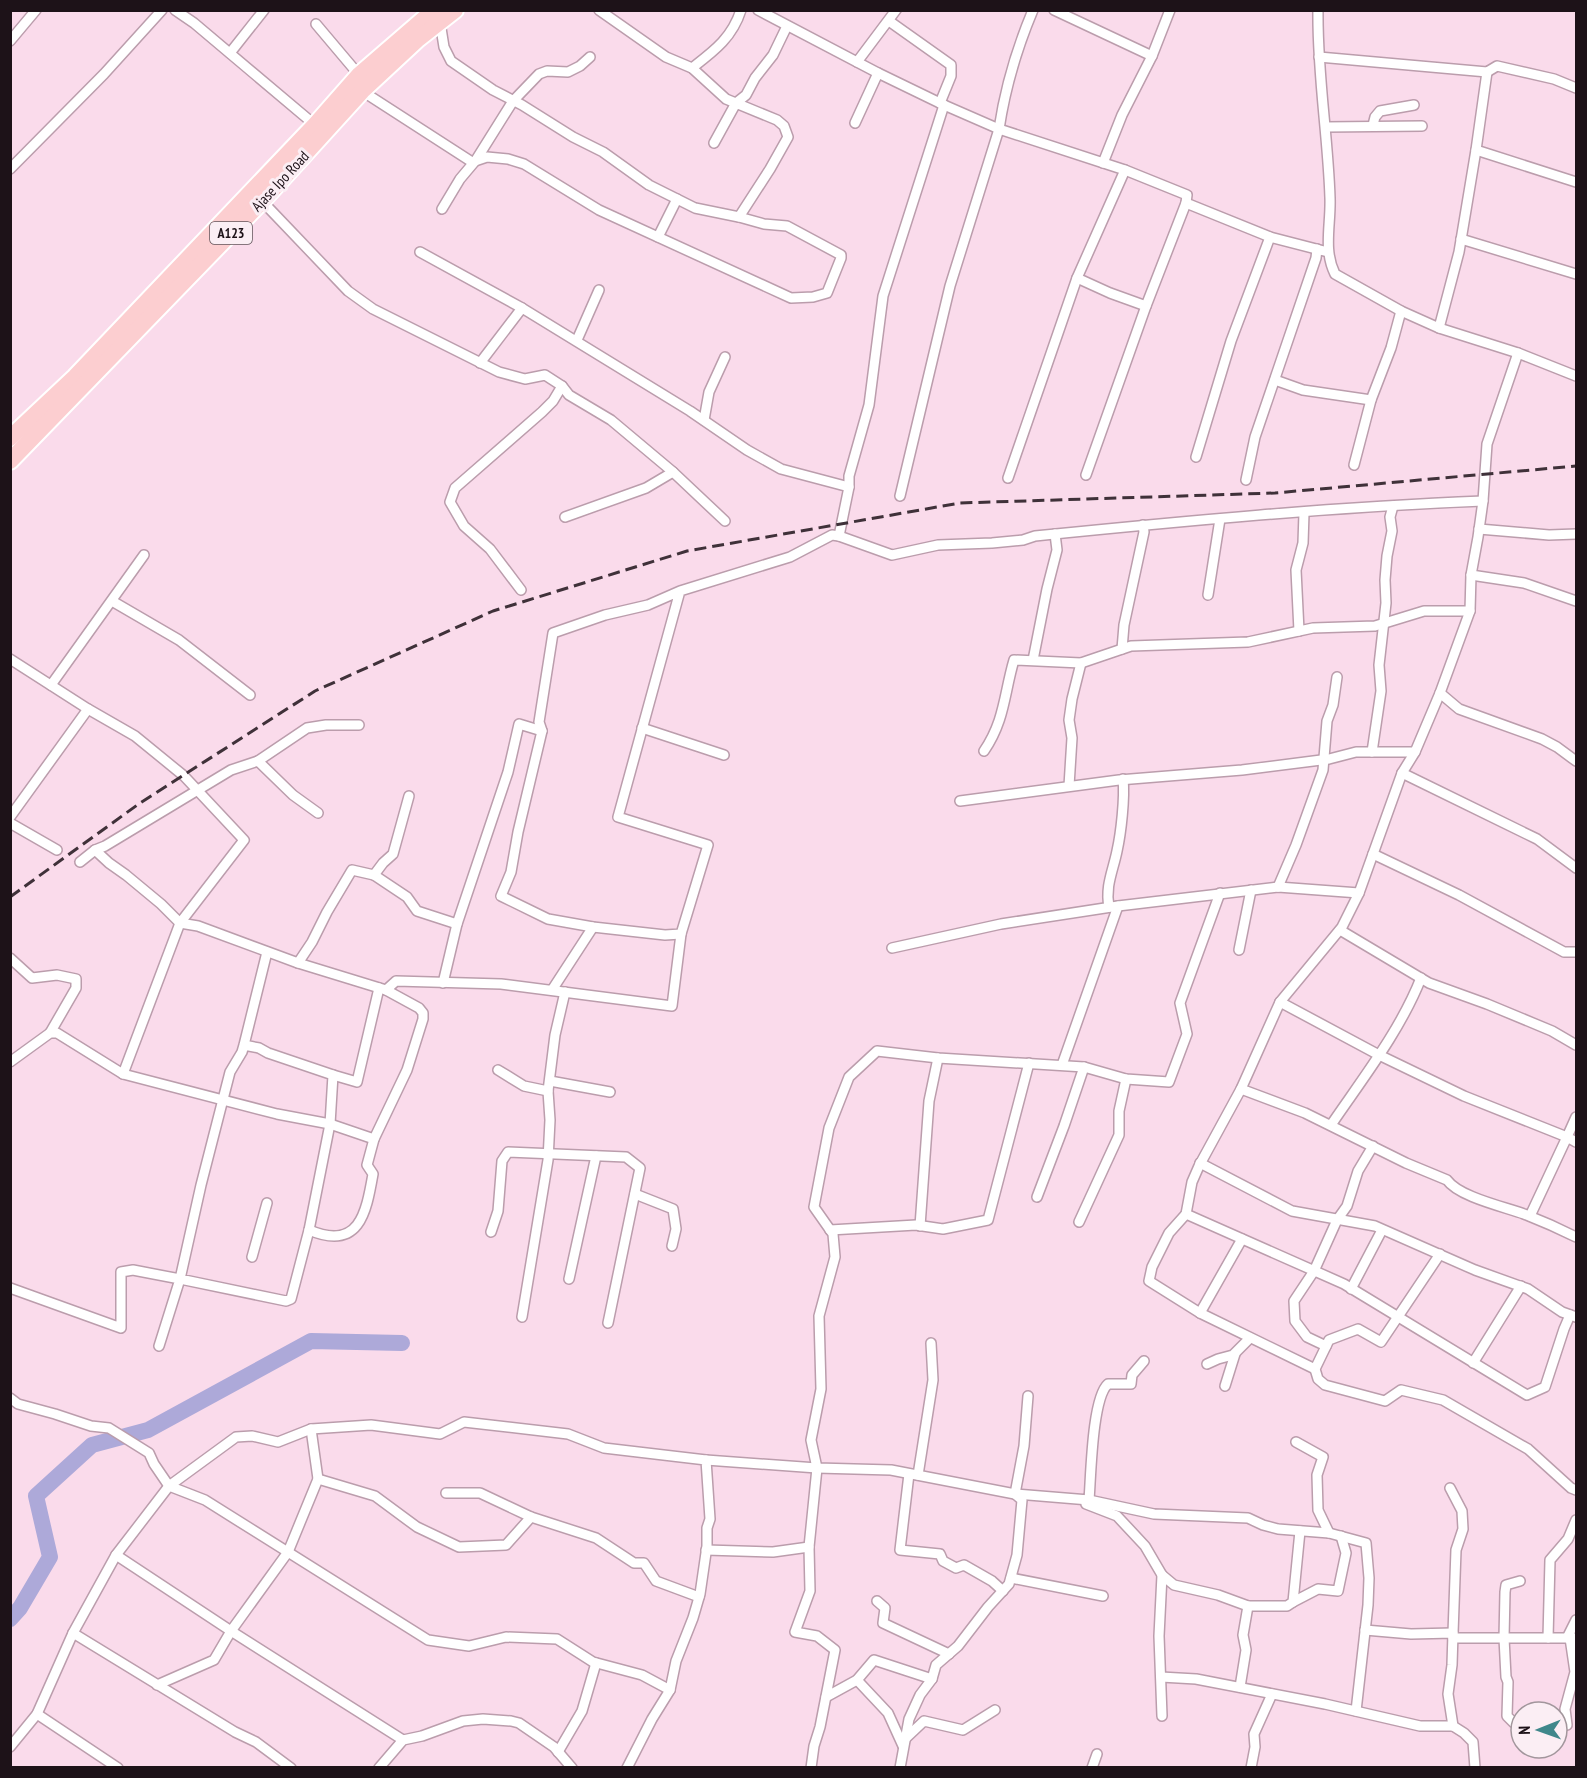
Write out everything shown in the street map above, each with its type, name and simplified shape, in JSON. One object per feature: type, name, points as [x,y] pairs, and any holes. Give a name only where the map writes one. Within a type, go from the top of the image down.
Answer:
[{"type":"highway","name":"Ajase Ipo Road","points":[[12,433],[75,377],[315,125],[360,83],[418,39],[438,16],[455,10]]},
{"type":"highway","name":"Ajase Ipo Road","points":[[10,461],[262,201],[360,83]]},
{"type":"street","points":[[11,40],[36,10]]},
{"type":"street","points":[[10,169],[104,74],[162,10]]},
{"type":"street","points":[[175,10],[231,53],[315,125]]},
{"type":"street","points":[[231,53],[264,10]]},
{"type":"street","points":[[599,10],[666,57],[692,68],[726,99],[777,120],[784,126],[788,137],[739,217]]},
{"type":"street","points":[[692,68],[717,48],[736,26],[741,10]]},
{"type":"street","points":[[758,10],[878,73],[999,129],[1125,170],[1187,195],[1086,475]]},
{"type":"street","points":[[857,62],[890,21],[896,10]]},
{"type":"street","points":[[900,496],[950,286],[999,129],[1009,81],[1032,10]]},
{"type":"street","points":[[1054,10],[1152,56]]},
{"type":"street","points":[[1103,163],[1122,115],[1152,56],[1170,10]]},
{"type":"street","points":[[1318,10],[1319,57],[1331,200],[1328,252],[1335,274],[1401,311],[1439,328],[1518,353],[1576,376]]},
{"type":"street","points":[[316,24],[360,83],[472,162],[487,157],[508,159],[524,164],[599,210],[791,298],[827,294],[842,258],[841,255],[787,226],[764,224],[695,208],[649,185],[603,152],[493,90],[451,61],[444,47],[438,16]]},
{"type":"street","points":[[839,536],[849,487],[849,476],[869,405],[883,296],[951,76],[951,65],[890,21]]},
{"type":"street","points":[[714,142],[736,103],[746,95],[755,78],[773,54],[787,27]]},
{"type":"street","points":[[442,209],[513,101],[539,74],[547,71],[568,72],[580,66],[590,57]]},
{"type":"street","points":[[1319,57],[1487,72],[1497,66],[1554,79],[1576,88]]},
{"type":"street","points":[[1439,328],[1461,240],[1487,72]]},
{"type":"street","points":[[855,123],[878,73]]},
{"type":"street","points":[[1373,125],[1380,111],[1414,105]]},
{"type":"street","points":[[1326,127],[1422,126]]},
{"type":"street","points":[[1476,150],[1576,182]]},
{"type":"street","points":[[1008,478],[1077,278],[1125,170]]},
{"type":"street","points":[[658,237],[677,199]]},
{"type":"street","points":[[262,201],[348,291],[374,309],[499,372],[525,380],[545,375],[562,386],[569,395],[611,420],[673,472],[725,521]]},
{"type":"street","points":[[1186,203],[1270,237],[1328,252]]},
{"type":"street","points":[[1197,457],[1231,341],[1270,237]]},
{"type":"street","points":[[1461,240],[1576,274]]},
{"type":"street","points":[[1246,480],[1255,437],[1316,258],[1317,249]]},
{"type":"street","points":[[420,252],[577,340],[704,420],[747,450],[781,469],[849,487]]},
{"type":"street","points":[[1077,278],[1146,306]]},
{"type":"street","points":[[577,340],[598,290]]},
{"type":"street","points":[[480,363],[522,308]]},
{"type":"street","points":[[1354,465],[1371,400],[1391,348],[1401,311]]},
{"type":"street","points":[[1315,1369],[1200,1313],[1149,1281],[1152,1267],[1169,1233],[1186,1214],[1192,1182],[1200,1163],[1241,1089],[1280,1002],[1340,930],[1359,893],[1402,773],[1415,752],[1440,693],[1470,611],[1471,575],[1483,501],[1486,444],[1518,353]]},
{"type":"street","points":[[704,420],[709,392],[725,357]]},
{"type":"street","points":[[1275,380],[1303,390],[1371,400]]},
{"type":"street","points":[[521,590],[490,549],[464,526],[450,502],[454,488],[542,412],[553,401],[562,386]]},
{"type":"street","points":[[565,517],[646,488],[673,472]]},
{"type":"street","points":[[681,934],[665,935],[593,927],[548,919],[501,896],[511,872],[542,731],[539,722],[553,633],[605,615],[648,605],[680,591],[790,557],[832,535],[892,555],[938,544],[992,543],[1143,525],[1483,501]]},
{"type":"street","points":[[1372,752],[1381,692],[1379,665],[1386,603],[1387,556],[1392,531],[1390,517],[1392,506]]},
{"type":"street","points":[[1299,631],[1296,570],[1303,543],[1304,513]]},
{"type":"street","points":[[1208,595],[1220,519]]},
{"type":"street","points":[[1122,648],[1124,625],[1144,532],[1143,525]]},
{"type":"street","points":[[1479,529],[1549,535],[1576,534]]},
{"type":"street","points":[[1033,660],[1057,550],[1055,534]]},
{"type":"street","points":[[51,686],[144,555]]},
{"type":"street","points":[[1471,575],[1524,583],[1576,601]]},
{"type":"street","points":[[244,1045],[259,1048],[357,1082],[383,989],[396,981],[501,984],[672,1006],[681,934],[708,845],[618,817],[680,591]]},
{"type":"street","points":[[112,601],[179,640],[250,695]]},
{"type":"street","points":[[984,751],[996,730],[1004,706],[1014,660],[1081,663],[1131,646],[1248,642],[1313,628],[1375,626],[1424,611],[1470,611]]},
{"type":"street","points":[[10,659],[135,736],[198,790],[244,840],[180,923],[123,1074]]},
{"type":"street","points":[[1069,786],[1072,738],[1069,720],[1081,663]]},
{"type":"street","points":[[1278,887],[1323,770],[1327,721],[1333,705],[1337,677]]},
{"type":"street","points":[[1440,693],[1459,709],[1542,739],[1576,761]]},
{"type":"street","points":[[10,817],[88,709]]},
{"type":"street","points":[[443,983],[457,924],[508,772],[519,724],[542,731]]},
{"type":"street","points":[[80,862],[95,850],[231,770],[258,761],[307,728],[326,725],[358,725]]},
{"type":"street","points":[[642,729],[724,755]]},
{"type":"street","points":[[960,801],[1123,780],[1242,771],[1356,752],[1415,752]]},
{"type":"street","points":[[258,761],[293,795],[318,813]]},
{"type":"street","points":[[1402,773],[1537,839],[1576,868]]},
{"type":"street","points":[[1062,1065],[1113,906],[1107,896],[1109,879],[1118,850],[1123,780]]},
{"type":"street","points":[[374,875],[382,863],[393,854],[409,796]]},
{"type":"street","points":[[10,823],[57,850]]},
{"type":"street","points":[[95,850],[166,908],[180,923],[198,926],[298,963],[383,989],[423,1012],[423,1019],[407,1070],[374,1139],[367,1165],[373,1174],[368,1203],[357,1227],[341,1236],[321,1236],[309,1230]]},
{"type":"street","points":[[1373,854],[1459,895],[1564,952],[1576,952]]},
{"type":"street","points":[[298,963],[352,870],[374,875],[407,897],[417,911],[457,924]]},
{"type":"street","points":[[892,948],[1001,924],[1113,906],[1278,887],[1359,893]]},
{"type":"street","points":[[1239,950],[1251,890]]},
{"type":"street","points":[[811,1767],[835,1650],[817,1636],[795,1632],[810,1591],[809,1547],[817,1468],[811,1440],[821,1389],[819,1316],[836,1257],[832,1234],[814,1207],[829,1128],[849,1077],[877,1051],[938,1058],[1084,1067],[1126,1080],[1169,1082],[1188,1034],[1180,1003],[1220,894]]},
{"type":"street","points":[[552,990],[593,927]]},
{"type":"street","points":[[1340,930],[1421,978],[1552,1031],[1576,1045]]},
{"type":"street","points":[[159,1346],[180,1279],[230,1072],[244,1045],[267,952]]},
{"type":"street","points":[[10,958],[32,978],[57,975],[76,979],[76,988],[51,1033],[10,1062]]},
{"type":"street","points":[[1331,1125],[1379,1055],[1413,999],[1421,978]]},
{"type":"street","points":[[522,1317],[548,1154],[550,1120],[548,1092],[555,1035],[565,992]]},
{"type":"street","points":[[1280,1002],[1379,1055],[1464,1096],[1576,1142]]},
{"type":"street","points":[[51,1033],[57,1033],[123,1074],[278,1114],[330,1124],[374,1139]]},
{"type":"street","points":[[920,1226],[929,1101],[938,1058]]},
{"type":"street","points":[[830,1230],[920,1226],[943,1229],[988,1220],[1029,1063]]},
{"type":"street","points":[[1037,1197],[1084,1067]]},
{"type":"street","points":[[498,1070],[524,1086],[548,1092]]},
{"type":"street","points":[[10,1288],[121,1328],[121,1272],[133,1270],[286,1300],[291,1299],[309,1230],[330,1124],[333,1075]]},
{"type":"street","points":[[1079,1222],[1119,1135],[1119,1111],[1126,1080]]},
{"type":"street","points":[[550,1081],[610,1092]]},
{"type":"street","points":[[1241,1089],[1331,1125],[1406,1163],[1447,1180],[1451,1185],[1485,1202],[1530,1216],[1576,1237]]},
{"type":"street","points":[[1530,1216],[1576,1118]]},
{"type":"street","points":[[1326,1346],[1307,1336],[1295,1321],[1294,1301],[1314,1271],[1337,1220],[1347,1206],[1358,1171],[1372,1146]]},
{"type":"street","points":[[491,1232],[498,1211],[502,1161],[508,1152],[626,1157],[640,1168],[608,1323]]},
{"type":"street","points":[[569,1279],[596,1156]]},
{"type":"street","points":[[1186,1214],[1351,1289],[1527,1395],[1545,1387],[1564,1329],[1573,1316],[1562,1312],[1528,1289],[1475,1270],[1375,1226],[1292,1211],[1200,1163]]},
{"type":"street","points":[[634,1194],[673,1209],[676,1229],[672,1246]]},
{"type":"street","points":[[252,1257],[267,1203]]},
{"type":"street","points":[[1351,1289],[1382,1230]]},
{"type":"street","points":[[1200,1313],[1242,1239]]},
{"type":"street","points":[[1440,1254],[1381,1342],[1358,1329],[1329,1340],[1315,1369],[1318,1379],[1325,1385],[1385,1401],[1401,1390],[1443,1400],[1528,1449],[1576,1490]]},
{"type":"street","points":[[1473,1363],[1521,1286]]},
{"type":"street","points":[[1208,1364],[1235,1353],[1250,1338]]},
{"type":"street","points":[[931,1343],[933,1380],[900,1550],[940,1554],[943,1561],[956,1568],[964,1565],[992,1581],[1003,1591]]},
{"type":"street","points":[[1225,1386],[1235,1353]]},
{"type":"street","points":[[1089,1500],[1095,1427],[1103,1389],[1108,1384],[1131,1384],[1132,1376],[1144,1361]]},
{"type":"street","points":[[1015,1494],[1024,1446],[1028,1396]]},
{"type":"street","points":[[10,1398],[18,1404],[39,1411],[91,1426],[109,1428],[149,1453],[169,1486],[205,1500],[428,1640],[469,1646],[506,1637],[556,1639],[596,1662],[642,1675],[669,1690]]},
{"type":"street","points":[[10,1747],[37,1714],[73,1633],[116,1555],[169,1486],[236,1437],[252,1436],[278,1442],[312,1429],[371,1425],[440,1434],[464,1422],[568,1434],[604,1448],[706,1460],[817,1468],[891,1470],[1015,1494],[1089,1500],[1154,1514],[1248,1518],[1278,1529],[1329,1533],[1366,1543],[1369,1578],[1356,1711]]},
{"type":"street","points":[[157,1685],[214,1660],[231,1631],[288,1552],[318,1479],[312,1429]]},
{"type":"street","points":[[1296,1442],[1323,1457],[1317,1474],[1318,1510],[1329,1533]]},
{"type":"street","points":[[627,1767],[669,1690],[676,1661],[699,1597],[710,1519],[706,1460]]},
{"type":"street","points":[[318,1479],[375,1496],[417,1527],[459,1547],[506,1545],[531,1517]]},
{"type":"street","points":[[1450,1488],[1462,1511],[1463,1529],[1456,1550],[1448,1694],[1453,1726]]},
{"type":"street","points":[[446,1493],[480,1493],[531,1517],[596,1538],[634,1563],[644,1563],[656,1581],[699,1597]]},
{"type":"street","points":[[900,1767],[909,1719],[920,1695],[932,1679],[936,1665],[958,1646],[988,1607],[1010,1584],[1017,1555],[1022,1500],[1015,1494]]},
{"type":"street","points":[[1074,1499],[1117,1516],[1145,1546],[1161,1575],[1173,1585],[1218,1595],[1248,1606],[1287,1606],[1318,1589],[1338,1591],[1346,1553],[1341,1536]]},
{"type":"street","points":[[1548,1638],[1550,1560],[1568,1539],[1576,1520]]},
{"type":"street","points":[[1293,1602],[1300,1531]]},
{"type":"street","points":[[706,1550],[773,1552],[809,1547]]},
{"type":"street","points":[[116,1555],[403,1740]]},
{"type":"street","points":[[1161,1575],[1159,1636],[1162,1716]]},
{"type":"street","points":[[1011,1578],[1103,1596]]},
{"type":"street","points":[[1509,1718],[1507,1716],[1508,1682],[1504,1638],[1506,1585],[1520,1581]]},
{"type":"street","points":[[877,1601],[885,1608],[883,1623],[949,1654]]},
{"type":"street","points":[[1240,1688],[1245,1650],[1243,1635],[1248,1606]]},
{"type":"street","points":[[1567,1700],[1575,1672],[1571,1638],[1576,1620]]},
{"type":"street","points":[[1365,1630],[1504,1638],[1571,1638]]},
{"type":"street","points":[[73,1633],[235,1732],[256,1742],[291,1767]]},
{"type":"street","points":[[826,1697],[857,1680],[874,1660],[932,1679]]},
{"type":"street","points":[[558,1752],[582,1711],[596,1662]]},
{"type":"street","points":[[1161,1677],[1196,1679],[1420,1726],[1453,1726],[1473,1742],[1475,1767]]},
{"type":"street","points":[[857,1680],[888,1713],[904,1743]]},
{"type":"street","points":[[1251,1767],[1255,1748],[1254,1734],[1272,1694]]},
{"type":"street","points":[[904,1743],[924,1721],[963,1730],[995,1710]]},
{"type":"street","points":[[37,1714],[118,1767]]},
{"type":"street","points":[[379,1767],[403,1740],[422,1736],[463,1721],[500,1719],[519,1723],[535,1733],[572,1767]]},
{"type":"street","points":[[1092,1767],[1097,1754]]},
{"type":"waterway","points":[[10,1619],[20,1608],[50,1557],[36,1496],[92,1445],[148,1430],[311,1341],[402,1343]]},
{"type":"railway","points":[[10,897],[140,803],[315,691],[493,611],[687,551],[960,503],[1275,493],[1576,466]]}]
